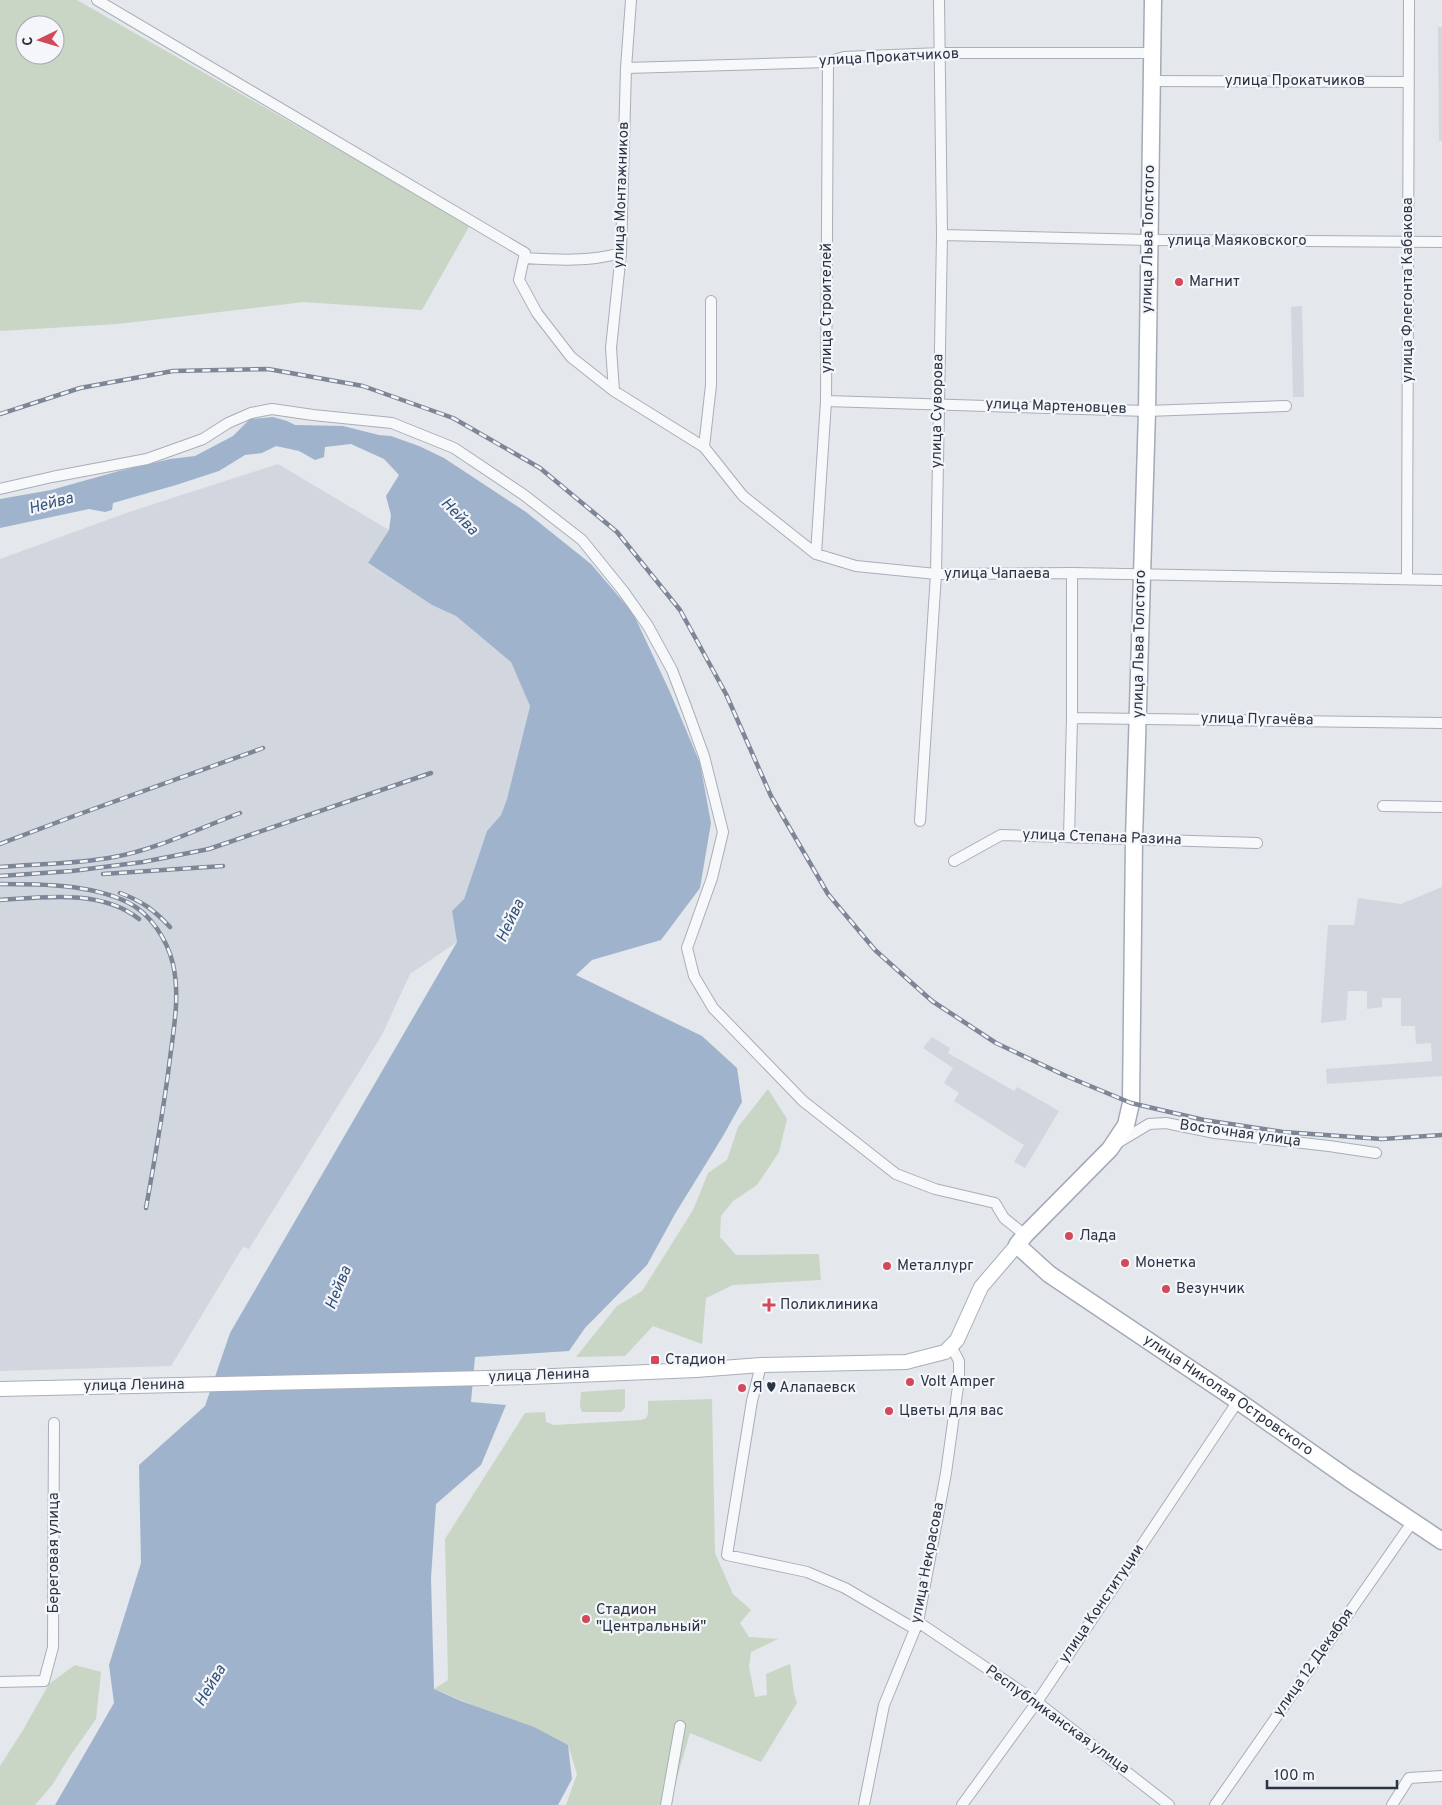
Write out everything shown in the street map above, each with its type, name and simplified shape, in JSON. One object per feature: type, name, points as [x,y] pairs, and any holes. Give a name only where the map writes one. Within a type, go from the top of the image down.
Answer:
[{"type":"main road","name":"улица Льва Толстого","points":[[1021,1240],[1110,1149],[1126,1125],[1131,1103],[1134,839],[1147,411],[1153,0]]},
{"type":"main road","points":[[951,1346],[957,1340],[981,1287],[1021,1240]]},
{"type":"main road","name":"улица Николая Островского","points":[[1021,1240],[1049,1274],[1442,1541]]},
{"type":"main road","name":"улица Ленина","points":[[0,1388],[529,1377],[696,1370],[761,1365],[906,1362],[945,1352],[951,1346]]},
{"type":"street","points":[[97,0],[525,253],[524,258],[572,261],[604,258],[621,253]]},
{"type":"street","name":"улица Монтажников","points":[[614,390],[611,348],[621,253],[626,68],[631,0]]},
{"type":"street","name":"улица Суворова","points":[[920,821],[936,574],[942,235],[939,0]]},
{"type":"street","name":"улица Флегонта Кабакова","points":[[1407,579],[1409,0]]},
{"type":"street","name":"улица Прокатчиков","points":[[626,68],[828,62],[844,57],[940,53],[1152,53]]},
{"type":"street","name":"улица Строителей","points":[[816,554],[826,400],[828,62]]},
{"type":"street","name":"улица Прокатчиков","points":[[1151,81],[1409,82]]},
{"type":"street","name":"улица Маяковского","points":[[942,235],[1149,240],[1442,242]]},
{"type":"street","name":"улица Чапаева","points":[[524,258],[519,280],[537,313],[571,357],[614,390],[704,447],[743,496],[816,554],[856,566],[936,574],[1072,573],[1442,580]]},
{"type":"street","points":[[704,447],[711,385],[711,301]]},
{"type":"street","name":"улица Мартеновцев","points":[[826,400],[1147,411],[1286,406]]},
{"type":"street","points":[[0,489],[147,459],[203,439],[228,423],[251,413],[272,409],[392,423],[454,448],[524,495],[582,540],[624,592],[648,626],[672,670],[686,704],[704,756],[722,832],[712,878],[687,948],[694,976],[713,1008],[804,1101],[896,1174],[935,1189],[995,1203],[1021,1240]]},
{"type":"street","points":[[1069,837],[1072,718],[1072,573]]},
{"type":"street","name":"улица Пугачёва","points":[[1072,718],[1442,723]]},
{"type":"street","points":[[1383,806],[1442,807]]},
{"type":"street","name":"улица Степана Разина","points":[[954,861],[1001,835],[1257,843]]},
{"type":"street","name":"Восточная улица","points":[[1110,1149],[1132,1133],[1149,1124],[1166,1124],[1215,1134],[1330,1146],[1376,1154]]},
{"type":"street","name":"улица Некрасова","points":[[864,1805],[884,1705],[916,1626],[946,1474],[959,1379],[959,1361],[951,1346]]},
{"type":"street","name":"Республиканская улица","points":[[761,1365],[752,1401],[726,1555],[807,1572],[845,1588],[916,1626],[1037,1702],[1170,1805]]},
{"type":"street","name":"улица Конституции","points":[[962,1805],[1037,1702],[1238,1401]]},
{"type":"street","name":"Береговая улица","points":[[0,1682],[44,1681],[53,1647],[54,1423]]},
{"type":"street","name":"улица 12 Декабря","points":[[1215,1805],[1413,1521]]},
{"type":"street","points":[[666,1805],[680,1726]]},
{"type":"street","points":[[1392,1805],[1409,1778],[1442,1776]]},
{"type":"shaded area","points":[[1438,27],[1442,27],[1442,141],[1439,141]]},
{"type":"shaded area","points":[[1302,306],[1304,397],[1293,397],[1291,307]]},
{"type":"shaded area","points":[[278,464],[389,530],[368,564],[432,605],[456,616],[511,662],[530,705],[507,799],[501,815],[487,831],[464,899],[452,911],[457,942],[410,974],[382,1035],[249,1249],[243,1247],[171,1366],[0,1371],[0,559],[129,512]]},
{"type":"shaded area","points":[[1442,887],[1442,1076],[1327,1084],[1326,1069],[1432,1061],[1431,1043],[1416,1044],[1415,1026],[1401,1026],[1401,998],[1382,998],[1382,1007],[1367,1009],[1367,991],[1348,991],[1346,1020],[1321,1023],[1328,925],[1354,925],[1358,898],[1401,904]]},
{"type":"shaded area","points":[[932,1037],[950,1048],[948,1053],[1014,1091],[1017,1087],[1059,1111],[1025,1168],[1014,1162],[1024,1145],[954,1101],[959,1093],[944,1083],[953,1068],[923,1048]]},
{"type":"green space","points":[[0,0],[77,0],[470,225],[422,310],[304,302],[118,324],[0,331]]},
{"type":"green space","points":[[768,1089],[787,1119],[779,1152],[757,1185],[733,1201],[721,1216],[720,1237],[736,1255],[819,1254],[821,1280],[733,1285],[706,1298],[702,1344],[653,1326],[625,1356],[576,1357],[617,1306],[642,1291],[693,1210],[708,1173],[727,1160],[738,1127]]},
{"type":"green space","points":[[625,1389],[625,1408],[621,1412],[582,1412],[580,1407],[581,1392]]},
{"type":"green space","name":"Стадион \"Центральный\"","points":[[712,1399],[715,1553],[733,1594],[751,1610],[740,1623],[749,1637],[778,1639],[751,1652],[749,1667],[755,1697],[767,1695],[766,1674],[790,1664],[797,1703],[761,1762],[690,1733],[669,1805],[566,1805],[577,1774],[568,1745],[434,1689],[448,1680],[445,1539],[525,1413],[545,1412],[546,1422],[554,1425],[641,1420],[646,1418],[648,1414],[648,1401]]},
{"type":"green space","points":[[75,1665],[101,1672],[96,1719],[53,1784],[35,1805],[0,1805],[0,1766],[49,1684]]},
{"type":"water","name":"Нейва","points":[[273,417],[295,425],[343,426],[391,436],[419,446],[444,458],[526,512],[591,564],[633,613],[670,692],[700,763],[711,823],[700,888],[661,940],[592,960],[576,975],[702,1036],[737,1068],[742,1102],[647,1265],[585,1328],[569,1351],[475,1357],[471,1402],[506,1405],[481,1465],[436,1504],[431,1578],[434,1689],[461,1701],[534,1727],[568,1745],[572,1779],[558,1805],[55,1805],[114,1703],[109,1665],[141,1563],[139,1465],[205,1406],[230,1333],[457,942],[452,911],[464,899],[487,831],[501,815],[507,799],[530,706],[511,662],[456,616],[432,605],[368,563],[389,530],[391,515],[386,496],[399,475],[384,459],[351,444],[325,447],[324,457],[315,460],[299,451],[276,446],[262,453],[245,455],[219,471],[113,503],[112,510],[105,512],[89,509],[0,528],[0,499],[51,490],[170,459],[195,456],[233,436],[250,419]]},
{"type":"railway","points":[[0,414],[80,388],[173,371],[268,369],[363,386],[453,418],[540,468],[617,532],[680,610],[726,694],[771,796],[828,894],[875,950],[932,1001],[996,1043],[1066,1076],[1131,1103],[1204,1120],[1283,1132],[1382,1139],[1442,1135]]},
{"type":"railway","points":[[0,844],[263,748]]},
{"type":"railway","points":[[0,876],[72,871],[143,862],[209,849],[431,773]]},
{"type":"railway","points":[[0,867],[57,864],[130,854],[240,813]]},
{"type":"railway","points":[[103,874],[223,866]]},
{"type":"railway","points":[[0,884],[65,886],[113,896],[127,902],[143,913],[167,945],[175,976],[176,1011],[165,1096],[146,1208]]},
{"type":"railway","points":[[120,893],[135,899],[147,907],[170,927]]},
{"type":"railway","points":[[0,900],[35,897],[90,899],[124,909],[139,919]]},
{"type":"place","name":"Магнит","points":[[1179,282]]},
{"type":"place","name":"Лада","points":[[1069,1236]]},
{"type":"place","name":"Монетка","points":[[1125,1263]]},
{"type":"place","name":"Металлург","points":[[887,1266]]},
{"type":"place","name":"Везунчик","points":[[1166,1289]]},
{"type":"place","name":"Поликлиника","points":[[769,1305]]},
{"type":"place","name":"Стадион","points":[[655,1360]]},
{"type":"place","name":"Volt Amper","points":[[910,1382]]},
{"type":"place","name":"Я ♥ Алапаевск","points":[[742,1388]]},
{"type":"place","name":"Цветы для вас","points":[[889,1411]]},
{"type":"place","name":"Стадион \"Центральный\"","points":[[586,1619]]}]
